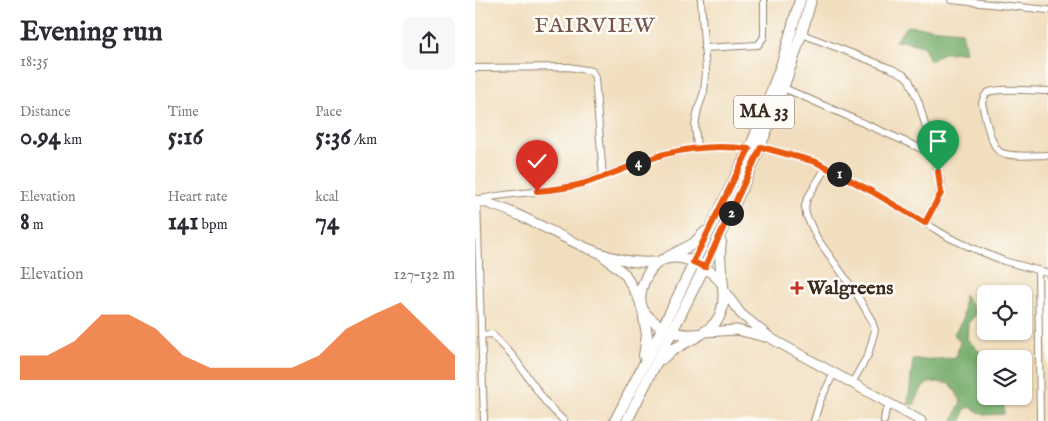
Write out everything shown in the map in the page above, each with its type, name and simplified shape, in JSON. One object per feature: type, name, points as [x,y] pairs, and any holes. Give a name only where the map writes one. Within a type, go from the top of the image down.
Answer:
[{"type":"main road","name":"MA 33","points":[[615,421],[663,327],[749,149],[775,83],[800,0]]},
{"type":"main road","name":"MA 33","points":[[627,421],[705,267],[761,147],[785,88],[811,0]]},
{"type":"main road","points":[[476,200],[499,207],[599,253],[633,262],[683,259],[705,267],[714,274],[741,314],[772,339],[921,421]]},
{"type":"main road","points":[[642,368],[647,340],[641,293],[646,277],[652,268],[662,260],[699,240],[715,220]]},
{"type":"main road","points":[[655,367],[675,346],[687,342],[702,333],[719,318],[723,303],[723,288],[719,255],[725,226]]},
{"type":"main road","points":[[599,253],[625,274],[642,307],[652,320],[672,332],[684,335],[737,330],[772,339]]},
{"type":"street","points":[[697,148],[695,126],[704,92],[706,72],[701,0]]},
{"type":"street","points":[[704,48],[758,45],[764,37],[764,0]]},
{"type":"street","points":[[951,0],[1048,10]]},
{"type":"street","points":[[802,34],[893,69],[909,80],[919,103],[931,152],[938,171],[941,193],[925,223]]},
{"type":"street","points":[[475,68],[571,67],[592,71],[595,78],[603,177]]},
{"type":"street","points":[[785,88],[931,152]]},
{"type":"street","points":[[1048,91],[1007,90],[989,92],[983,98],[982,104],[994,144],[999,151],[1011,155],[1048,155]]},
{"type":"street","points":[[484,421],[476,200],[496,195],[561,189],[603,177],[667,154],[697,148],[722,146],[749,149]]},
{"type":"street","points":[[761,147],[800,157],[826,167],[871,191],[950,238],[980,252],[1048,273]]},
{"type":"street","points":[[826,167],[807,198],[805,206],[806,215],[817,238],[856,293],[871,318],[875,330],[868,355],[852,383]]},
{"type":"street","points":[[1038,270],[1040,421]]},
{"type":"street","points":[[481,335],[492,334],[498,340],[513,356],[547,404],[564,421]]},
{"type":"street","points":[[814,421],[819,401],[834,373]]},
{"type":"street","points":[[475,389],[483,390]]},
{"type":"street","points":[[884,421],[885,413],[890,404]]},
{"type":"green space","points":[[907,26],[962,31],[966,52],[943,53],[930,61],[924,47],[908,42],[895,41]]},
{"type":"green space","points":[[964,294],[977,314],[968,323],[967,339],[978,350],[977,405],[1004,405],[1004,414],[984,415],[970,407],[964,410],[962,421],[953,421],[961,401],[951,384],[936,382],[926,384],[920,391],[914,405],[908,404],[913,360],[956,358],[960,342],[954,334],[963,319]]},
{"type":"place","name":"Walgreens","points":[[797,288]]},
{"type":"district","name":"FAIRVIEW","points":[[595,26]]},
{"type":"route","points":[[537,191],[561,189],[584,183],[644,161],[697,148],[722,146],[749,149],[693,262],[705,267],[761,147],[816,162],[871,191],[925,223],[941,193],[938,171]]}]
